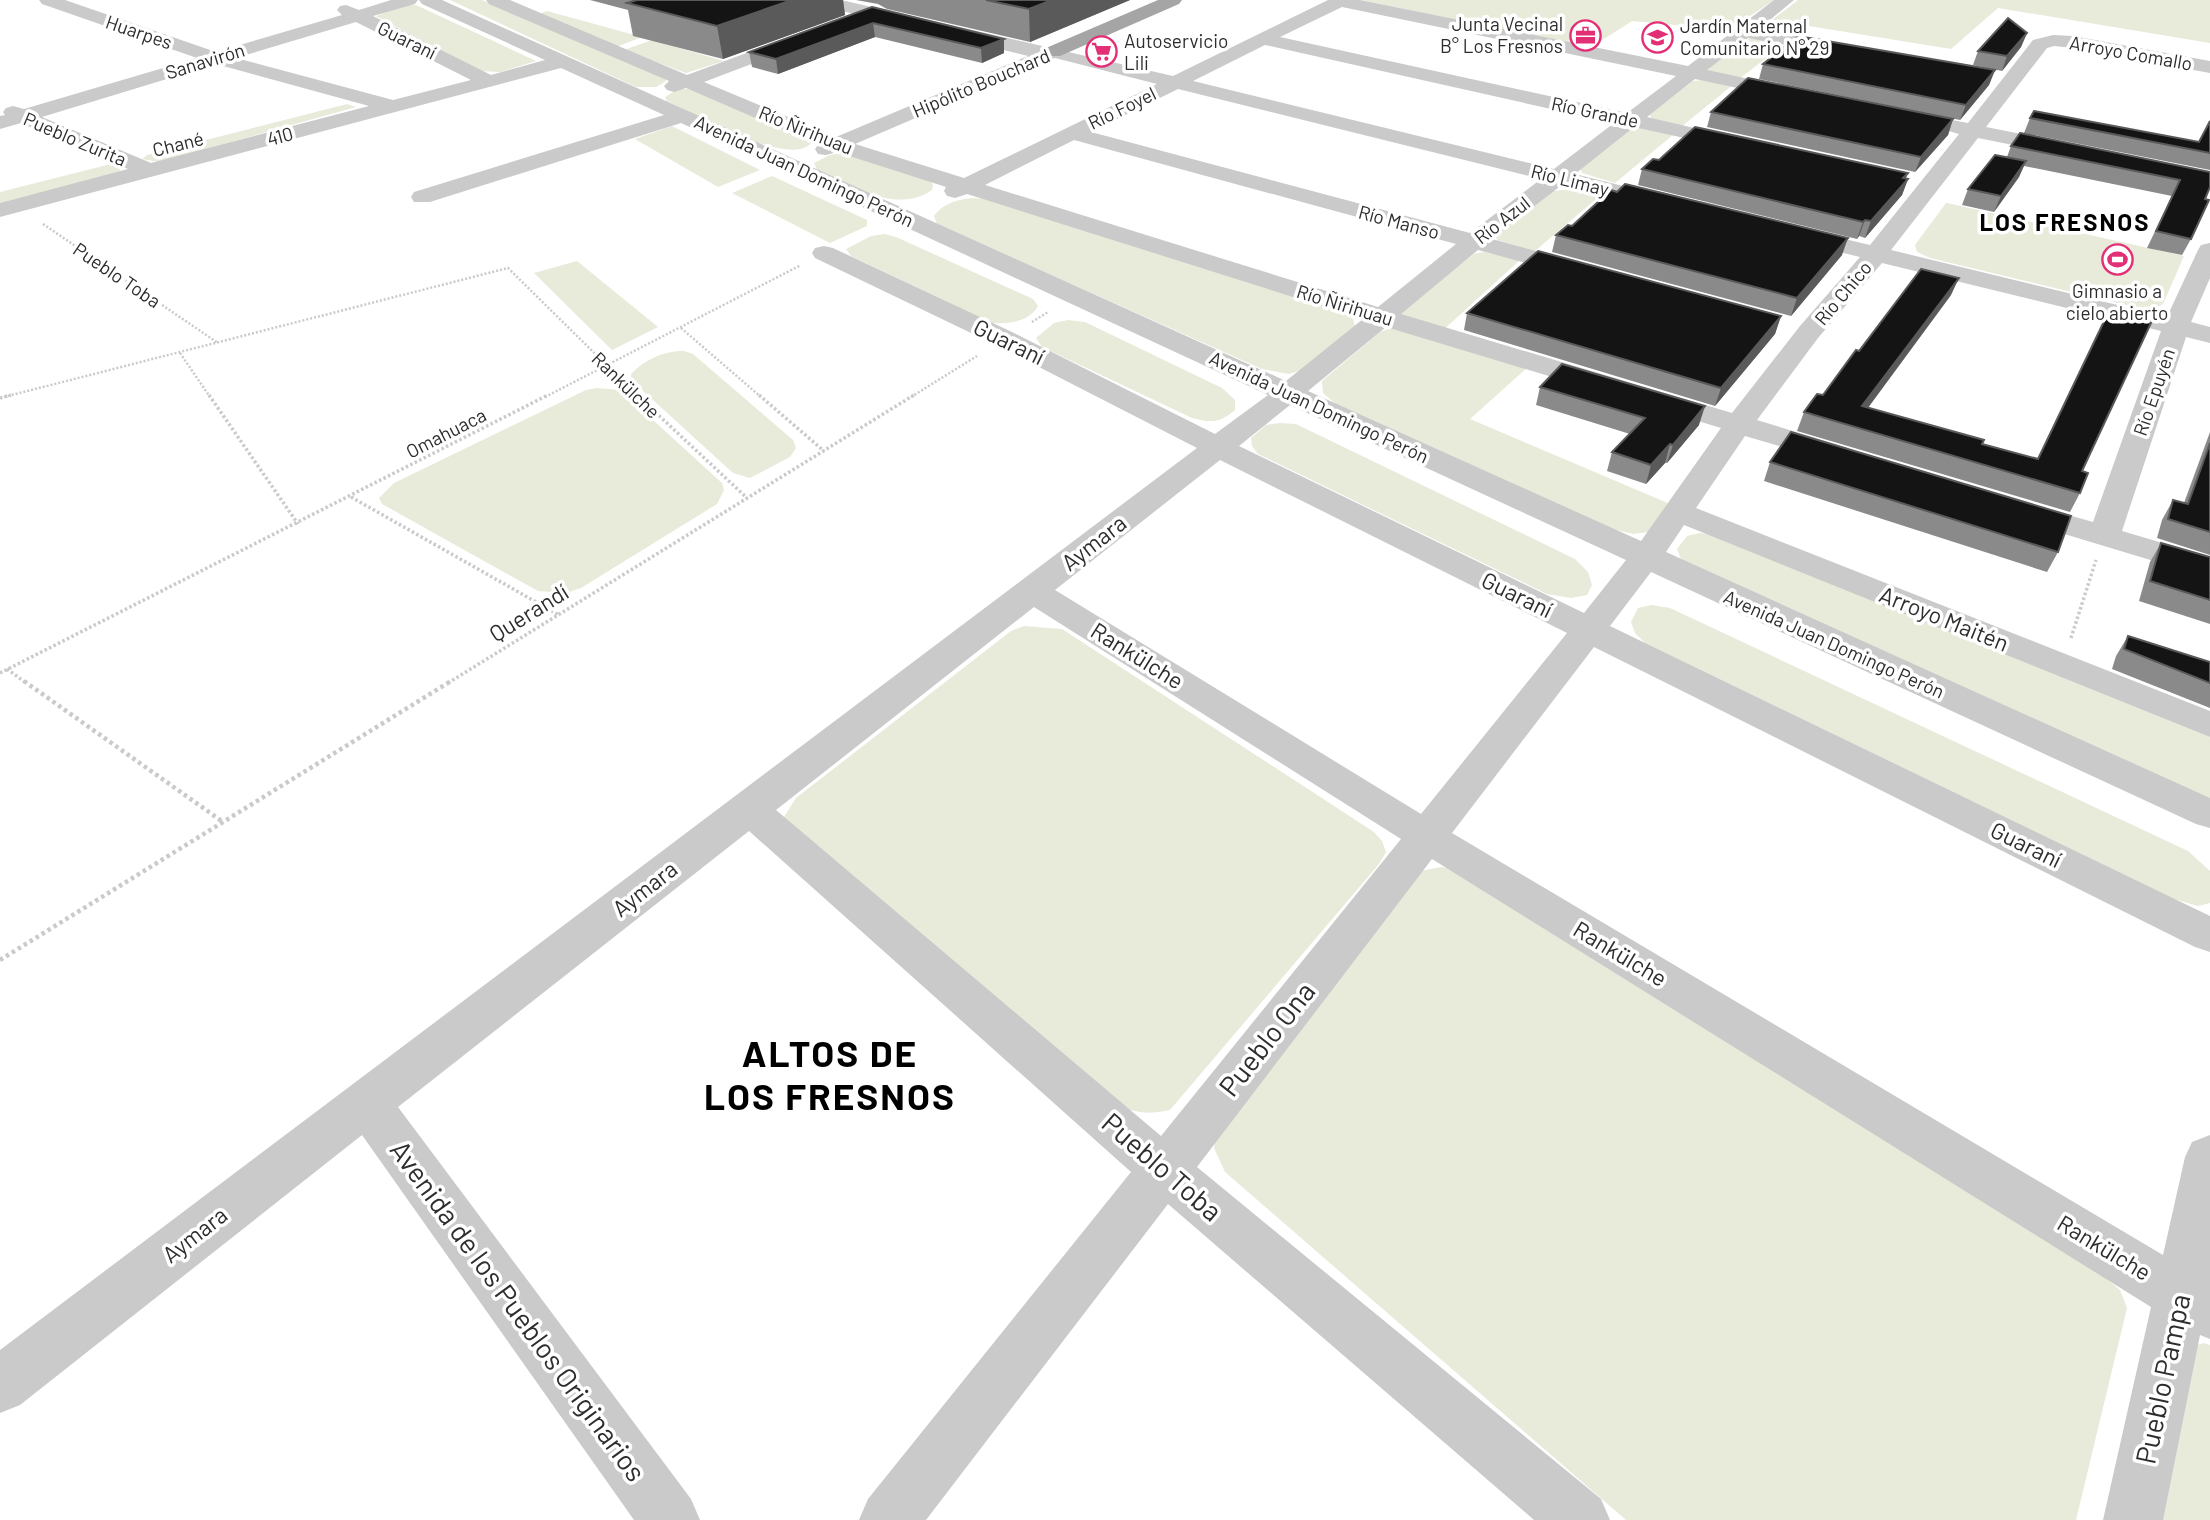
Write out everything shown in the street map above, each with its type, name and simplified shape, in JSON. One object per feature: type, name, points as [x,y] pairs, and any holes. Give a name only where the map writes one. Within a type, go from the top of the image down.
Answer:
[{"type":"main road","name":"Hipólito Bouchard","points":[[1053,52],[1173,0]]},
{"type":"street","name":"Huarpes","points":[[48,0],[215,58],[393,107]]},
{"type":"street","name":"Guaraní","points":[[326,0],[489,81]]},
{"type":"street","name":"Sanavirón","points":[[0,123],[409,0]]},
{"type":"street","name":"Avenida Juan Domingo Perón","points":[[428,0],[789,163],[921,208],[1076,295],[1645,558],[2210,814]]},
{"type":"street","name":"Río Ñirihuau","points":[[495,0],[836,145],[1382,317],[1856,460]]},
{"type":"street","name":"Río Limay","points":[[819,0],[879,10],[1031,51],[1053,52],[1690,209]]},
{"type":"street","name":"Río Limay","points":[[855,0],[879,10]]},
{"type":"street","points":[[836,26],[905,0]]},
{"type":"street","name":"Río Azul","points":[[1289,392],[1474,242],[1785,0]]},
{"type":"street","points":[[1341,1],[1813,98]]},
{"type":"street","name":"Río Foyel","points":[[921,208],[1341,1]]},
{"type":"street","points":[[569,31],[595,22]]},
{"type":"street","points":[[1742,31],[1863,54]]},
{"type":"street","points":[[643,97],[811,35]]},
{"type":"street","name":"Río Grande","points":[[1262,39],[1765,150]]},
{"type":"street","name":"Arroyo Comallo","points":[[2053,40],[2210,67]]},
{"type":"street","name":"Río Chico","points":[[1645,558],[1739,424],[1810,332],[1876,254],[2040,44],[2053,40]]},
{"type":"street","name":"Hipólito Bouchard","points":[[789,163],[1053,52]]},
{"type":"street","name":"410","points":[[8,208],[561,62]]},
{"type":"street","points":[[1985,76],[2012,81]]},
{"type":"street","name":"Chané","points":[[0,189],[356,98]]},
{"type":"street","name":"Pueblo Zurita","points":[[0,107],[149,170]]},
{"type":"street","points":[[422,197],[683,116]]},
{"type":"street","points":[[1933,122],[2092,155]]},
{"type":"street","name":"Río Manso","points":[[1070,133],[1608,278]]},
{"type":"street","points":[[1901,180],[1928,186]]},
{"type":"street","points":[[1770,228],[2210,335]]},
{"type":"street","name":"Río Epuyén","points":[[2104,536],[2176,326],[2210,250]]},
{"type":"street","name":"Guaraní","points":[[824,253],[1005,339],[1218,447],[2210,935]]},
{"type":"street","points":[[1783,325],[1810,332]]},
{"type":"street","name":"Aymara","points":[[0,1385],[1289,392]]},
{"type":"street","points":[[2000,504],[2210,568]]},
{"type":"street","name":"Arroyo Maitén","points":[[1679,512],[2210,726]]},
{"type":"street","name":"Pueblo Ona","points":[[889,1520],[1645,558]]},
{"type":"street","name":"Rankülche","points":[[1032,590],[1426,836],[2196,1304]]},
{"type":"street","name":"Pueblo Toba","points":[[748,809],[1164,1170],[1580,1520]]},
{"type":"street","name":"Avenida de los Pueblos Originarios","points":[[367,1102],[670,1520]]},
{"type":"street","name":"Pueblo Pampa","points":[[2133,1520],[2196,1304],[2210,1157]]},
{"type":"path","name":"Pueblo Toba","points":[[8,208],[219,343]]},
{"type":"path","name":"Omahuaca","points":[[0,673],[351,497],[824,253]]},
{"type":"path","name":"Rankülche","points":[[219,343],[508,268],[606,366],[747,498]]},
{"type":"path","name":"Querandí","points":[[0,960],[1076,295]]},
{"type":"path","points":[[681,328],[824,451]]},
{"type":"path","points":[[0,398],[219,343]]},
{"type":"path","points":[[180,353],[298,524]]},
{"type":"path","points":[[351,497],[559,615]]},
{"type":"path","points":[[2062,666],[2104,536]]},
{"type":"path","points":[[6,669],[223,822]]},
{"type":"green space","points":[[450,0],[482,0],[664,77],[666,81],[656,87],[636,87]]},
{"type":"green space","points":[[1361,0],[1774,0],[1729,30],[1632,21],[1590,48]]},
{"type":"green space","points":[[1798,0],[2210,0],[2210,43],[1998,8],[1951,49],[1772,20]]},
{"type":"green space","points":[[406,5],[416,5],[536,61],[501,72],[479,71],[376,16]]},
{"type":"green space","points":[[547,11],[642,37],[616,47],[538,14]]},
{"type":"green space","points":[[1748,39],[1787,42],[1739,79],[1709,72],[1707,68]]},
{"type":"green space","points":[[652,40],[724,61],[686,73],[624,50]]},
{"type":"green space","points":[[1693,81],[1734,84],[1681,127],[1651,118],[1650,114]]},
{"type":"green space","points":[[678,89],[689,89],[812,142],[801,149],[785,149],[719,127],[667,101],[665,97]]},
{"type":"green space","points":[[347,104],[356,107],[160,162],[142,159],[147,155]]},
{"type":"green space","points":[[672,126],[760,170],[718,187],[635,139]]},
{"type":"green space","points":[[1639,127],[1674,134],[1615,183],[1582,173],[1580,168],[1631,129]]},
{"type":"green space","points":[[841,153],[930,180],[932,190],[918,197],[889,199],[859,190],[817,170],[814,163]]},
{"type":"green space","points":[[111,164],[122,164],[126,167],[115,174],[0,203],[0,192]]},
{"type":"green space","points":[[772,176],[867,220],[867,226],[830,243],[732,193]]},
{"type":"green space","points":[[1578,188],[1602,194],[1535,251],[1497,240],[1496,236],[1554,191]]},
{"type":"green space","points":[[973,198],[987,199],[1346,312],[1353,319],[1355,326],[1304,369],[1289,374],[1262,369],[937,224],[934,216],[942,208]]},
{"type":"green space","points":[[1946,203],[2184,256],[2163,304],[2155,309],[2134,307],[1930,258],[1917,252],[1915,245]]},
{"type":"green space","points":[[885,234],[1033,299],[1038,306],[1024,319],[992,323],[851,256],[846,249],[871,236]]},
{"type":"green space","points":[[1484,252],[1520,260],[1442,331],[1399,316],[1401,310],[1474,254]]},
{"type":"green space","points":[[577,261],[658,327],[612,350],[534,273]]},
{"type":"green space","points":[[1068,320],[1085,322],[1222,388],[1235,400],[1235,410],[1215,421],[1192,418],[1042,347],[1036,338],[1054,323]]},
{"type":"green space","points":[[1391,328],[1529,366],[1470,419],[1670,504],[1649,532],[1633,534],[1608,528],[1337,405],[1323,393],[1322,381],[1380,332]]},
{"type":"green space","points":[[684,351],[693,354],[793,440],[796,448],[790,457],[750,478],[733,473],[631,380],[631,374],[649,360],[662,354]]},
{"type":"green space","points":[[586,390],[620,390],[722,483],[724,490],[717,504],[581,588],[566,593],[538,591],[382,504],[379,498],[394,483]]},
{"type":"green space","points":[[1296,424],[1575,559],[1588,572],[1592,585],[1587,595],[1571,598],[1547,594],[1258,454],[1252,446],[1251,438],[1266,425]]},
{"type":"green space","points":[[1700,533],[1716,535],[2210,737],[2210,800],[1695,569],[1681,559],[1677,549],[1687,536]]},
{"type":"green space","points":[[1651,605],[1670,608],[2188,851],[2210,871],[2210,903],[2198,906],[2174,899],[1645,643],[1635,633],[1631,622],[1638,608]]},
{"type":"green space","points":[[1024,626],[1062,629],[1374,832],[1382,841],[1386,852],[1379,864],[1170,1110],[1145,1112],[1121,1106],[790,827],[784,817],[796,798],[1011,631]]},
{"type":"green space","points":[[1441,867],[1462,871],[2096,1270],[2120,1290],[2127,1308],[2076,1520],[1626,1520],[1225,1172],[1214,1148],[1217,1130],[1420,871]]},
{"type":"green space","points":[[2204,1343],[2210,1345],[2210,1520],[2155,1520],[2187,1348]]},
{"type":"building","points":[[637,0],[792,0],[717,26],[627,3]]},
{"type":"building","points":[[986,0],[1052,0],[1029,9]]},
{"type":"building","points":[[872,7],[1004,39],[981,48],[873,23],[776,59],[749,52]]},
{"type":"building","points":[[2008,18],[2027,33],[2007,56],[1978,51]]},
{"type":"building","points":[[1798,36],[1995,70],[1966,105],[1763,64]]},
{"type":"building","points":[[1748,78],[1953,119],[1921,157],[1711,112]]},
{"type":"building","points":[[2034,111],[2199,142],[2210,121],[2210,153],[2030,118]]},
{"type":"building","points":[[1695,127],[1908,173],[1903,178],[1908,179],[1871,221],[1863,222],[1642,169],[1653,159],[1659,160]]},
{"type":"building","points":[[2020,133],[2210,172],[2210,187],[2205,199],[2209,200],[2191,239],[2156,231],[2180,180],[2011,146]]},
{"type":"building","points":[[1995,155],[2026,161],[2001,196],[1968,189]]},
{"type":"building","points":[[1625,184],[1848,238],[1797,298],[1556,235],[1568,225],[1572,226],[1611,190],[1617,192]]},
{"type":"building","points":[[1538,251],[1781,316],[1721,388],[1467,313]]},
{"type":"building","points":[[1921,269],[1959,278],[1862,406],[1984,440],[1982,444],[2038,459],[2108,313],[2151,323],[2082,471],[2088,473],[2080,493],[1804,412],[1817,394],[1823,395],[1856,350],[1859,351]]},
{"type":"building","points":[[1562,364],[1705,406],[1673,445],[1670,444],[1651,465],[1612,452],[1645,418],[1540,387]]},
{"type":"building","points":[[1791,432],[2071,516],[2058,552],[1770,462]]},
{"type":"building","points":[[2210,443],[2210,532],[2168,519],[2173,500],[2188,504]]},
{"type":"building","points":[[2161,543],[2210,557],[2210,600],[2150,581]]},
{"type":"building","points":[[2128,636],[2210,662],[2210,683],[2124,649]]},
{"type":"place","name":"Junta Vecinal B° Los Fresnos","points":[[1586,35]]},
{"type":"place","name":"Jardín Maternal Comunitario N° 29","points":[[1657,37]]},
{"type":"place","name":"Autoservicio Lili","points":[[1101,52]]},
{"type":"place","name":"Gimnasio a cielo abierto","points":[[2117,260]]},
{"type":"district","name":"LOS FRESNOS","points":[[2065,223]]},
{"type":"district","name":"ALTOS DE LOS FRESNOS","points":[[830,1076]]}]
